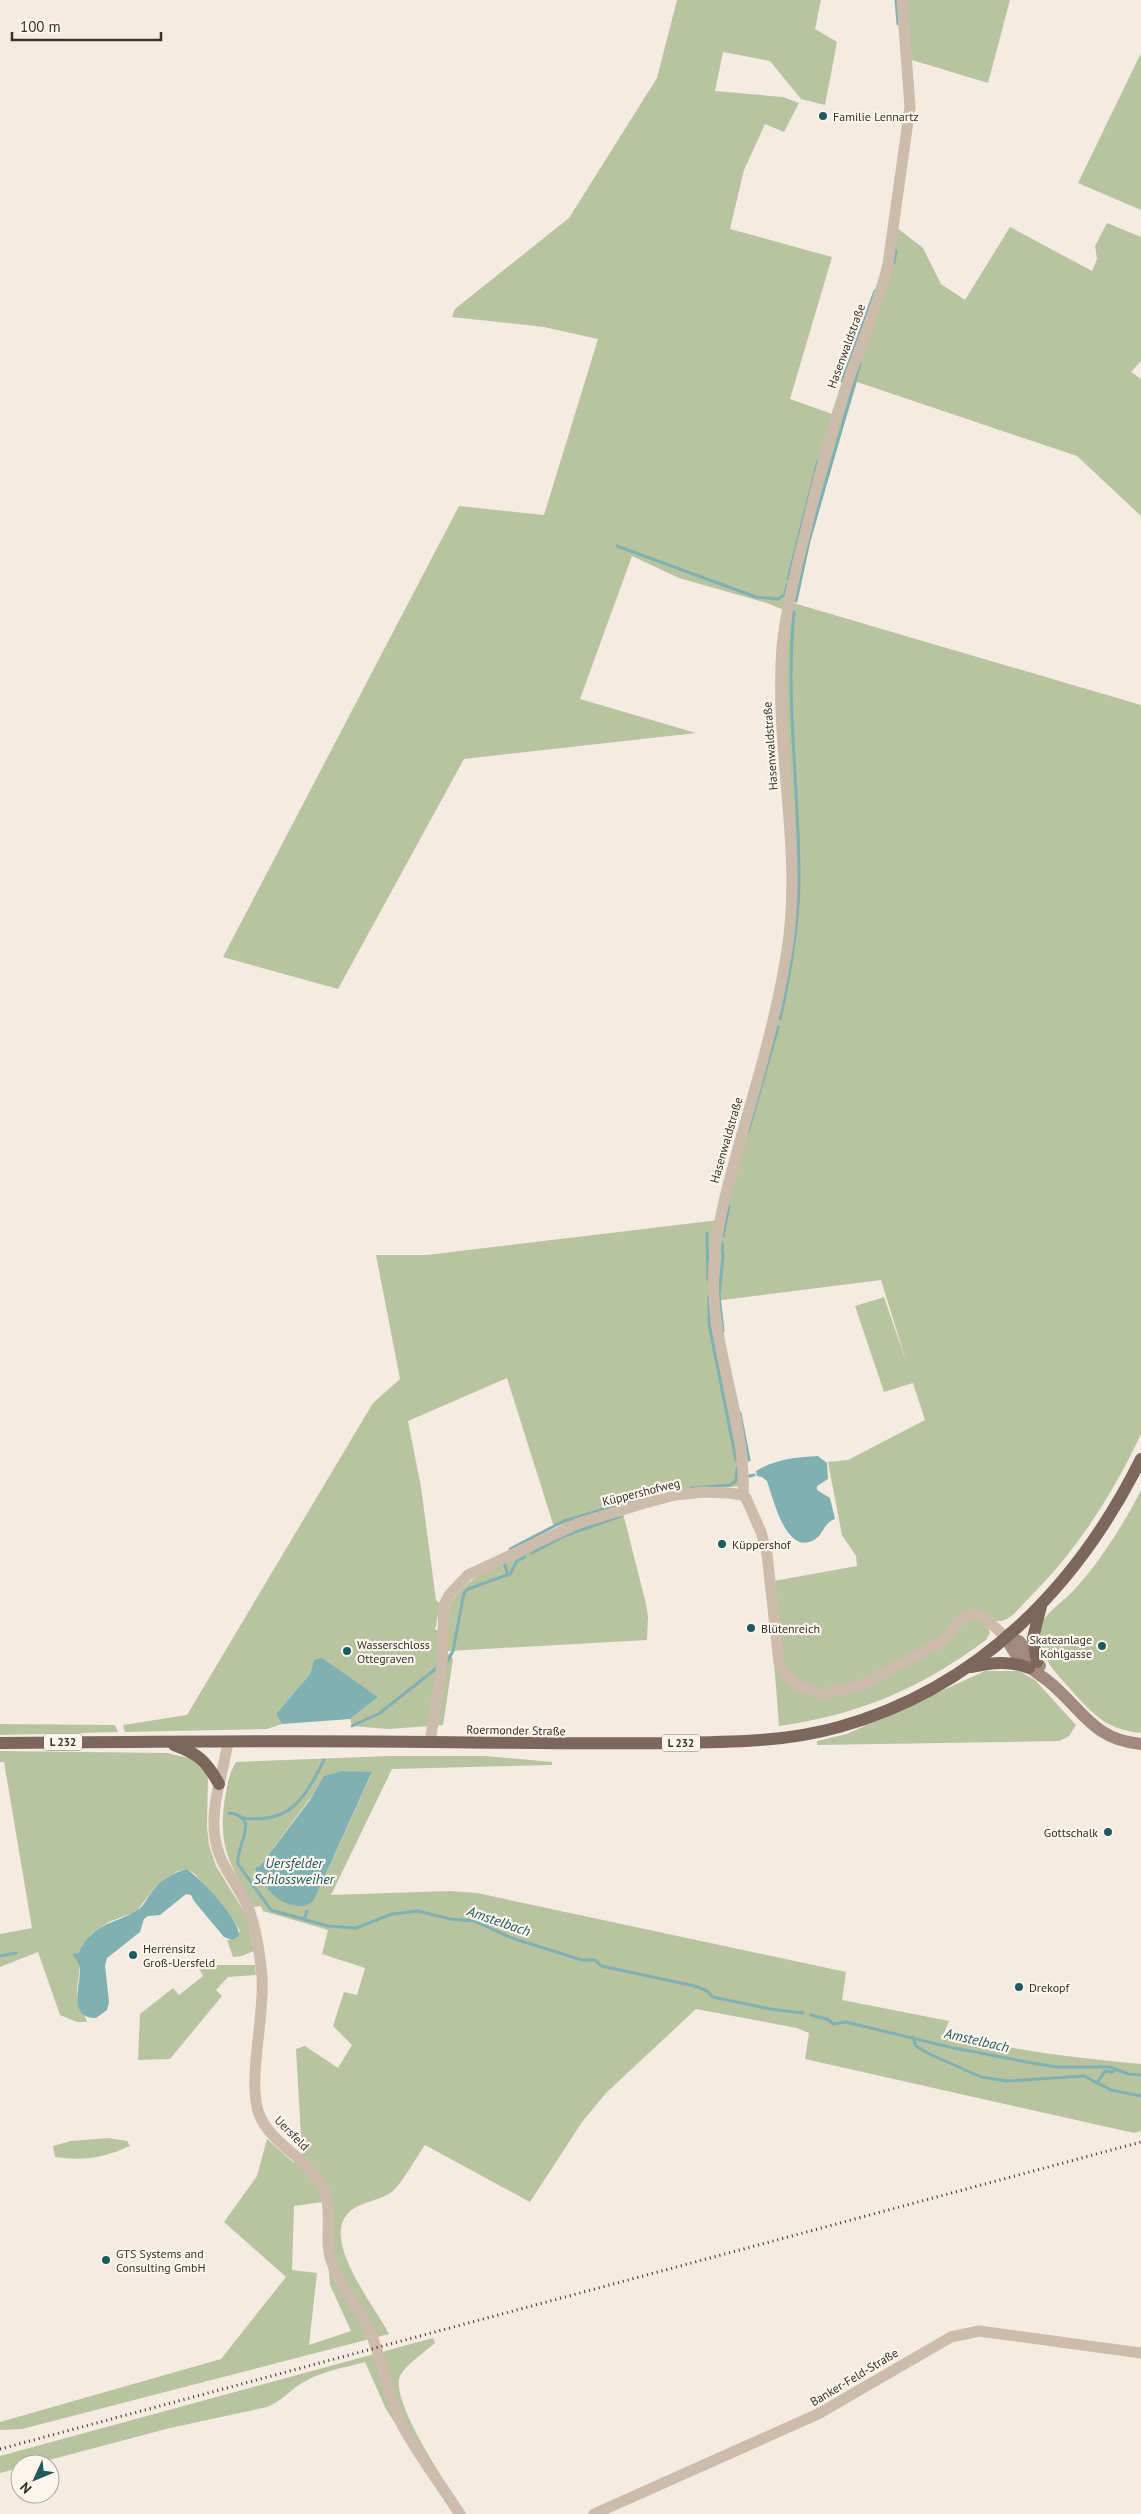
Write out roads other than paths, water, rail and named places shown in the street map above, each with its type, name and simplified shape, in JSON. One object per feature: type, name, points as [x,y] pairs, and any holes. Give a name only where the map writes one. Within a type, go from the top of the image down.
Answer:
[{"type":"main road","name":"L 232","points":[[1007,1638],[1060,1586],[1102,1529],[1141,1459]]},
{"type":"main road","points":[[1033,1665],[1033,1638],[1041,1606]]},
{"type":"main road","points":[[1007,1638],[1011,1649],[1033,1665],[1090,1724],[1116,1740],[1141,1744]]},
{"type":"main road","name":"Roermonder Straße","points":[[0,1743],[430,1742],[594,1744],[763,1740],[817,1732],[864,1719],[918,1696],[966,1668],[1007,1638]]},
{"type":"main road","points":[[966,1668],[997,1662],[1033,1665]]},
{"type":"main road","points":[[166,1742],[199,1756],[208,1763],[219,1784]]},
{"type":"street","name":"Hasenwaldstraße","points":[[743,1496],[742,1457],[714,1313],[714,1266],[721,1210],[779,996],[792,920],[792,882],[780,691],[782,645],[790,596],[818,478],[844,391],[888,264],[910,107],[902,0]]},
{"type":"street","name":"Küppershofweg","points":[[430,1742],[442,1665],[444,1605],[450,1594],[468,1575],[579,1522],[645,1503],[675,1495],[702,1492],[743,1496]]},
{"type":"street","points":[[743,1496],[761,1532],[767,1554],[779,1664],[790,1680],[812,1693],[821,1694],[845,1691],[902,1665],[942,1640],[960,1620],[970,1614],[981,1615],[1007,1638]]},
{"type":"street","name":"Uersfeld","points":[[228,1742],[214,1817],[218,1853],[250,1911],[260,1960],[263,2005],[256,2072],[258,2109],[264,2125],[271,2134],[312,2171],[322,2186],[328,2209],[331,2263],[368,2327],[402,2425],[460,2514]]},
{"type":"street","name":"Banker-Feld-Straße","points":[[594,2514],[818,2414],[951,2337],[979,2331],[1141,2354]]},
{"type":"water","points":[[818,1456],[827,1463],[828,1479],[817,1486],[817,1490],[830,1498],[835,1519],[828,1523],[817,1538],[804,1543],[796,1540],[788,1533],[777,1511],[767,1481],[757,1476],[756,1471],[786,1459]]},
{"type":"water","points":[[322,1658],[378,1697],[350,1719],[282,1724],[276,1714],[310,1674],[314,1660]]},
{"type":"water","name":"Uersfelder Schlossweiher","points":[[342,1771],[372,1772],[314,1900],[302,1906],[288,1904],[270,1892],[255,1870],[256,1867],[260,1866],[310,1800],[324,1776]]},
{"type":"water","points":[[186,1869],[209,1889],[227,1910],[238,1929],[239,1936],[232,1940],[224,1937],[191,1895],[186,1894],[160,1915],[148,1916],[144,1919],[140,1932],[107,1958],[105,1965],[109,2002],[107,2010],[96,2018],[87,2017],[79,2007],[80,1970],[78,1962],[72,1954],[78,1953],[96,1930],[139,1909],[156,1886],[172,1875]]},
{"type":"waterway","points":[[896,0],[898,24]]},
{"type":"waterway","points":[[894,263],[896,251]]},
{"type":"waterway","points":[[842,381],[875,291]]},
{"type":"waterway","points":[[796,601],[809,541],[860,364]]},
{"type":"waterway","points":[[788,579],[818,461]]},
{"type":"waterway","points":[[617,546],[756,597],[778,599],[785,594],[787,585]]},
{"type":"waterway","points":[[780,1019],[793,952],[799,884],[791,680],[794,612]]},
{"type":"waterway","points":[[748,1132],[778,1027]]},
{"type":"waterway","points":[[723,1236],[729,1206]]},
{"type":"waterway","points":[[707,1233],[708,1280]]},
{"type":"waterway","points":[[722,1243],[723,1257],[719,1295],[723,1331]]},
{"type":"waterway","points":[[709,1296],[709,1324],[736,1460]]},
{"type":"waterway","points":[[740,1413],[749,1460]]},
{"type":"waterway","points":[[736,1481],[737,1468]]},
{"type":"waterway","points":[[749,1476],[754,1475]]},
{"type":"waterway","points":[[691,1488],[730,1485],[736,1481]]},
{"type":"waterway","points":[[652,1495],[670,1491]]},
{"type":"waterway","points":[[510,1549],[564,1521],[639,1499]]},
{"type":"waterway","points":[[532,1553],[564,1536],[621,1516]]},
{"type":"waterway","points":[[446,1664],[453,1651],[464,1593],[468,1589],[510,1574],[517,1561],[525,1557]]},
{"type":"waterway","points":[[504,1563],[508,1575]]},
{"type":"waterway","points":[[352,1726],[380,1713],[438,1667]]},
{"type":"waterway","points":[[242,1818],[258,1819],[272,1817],[284,1813],[294,1806],[310,1787],[324,1760]]},
{"type":"waterway","name":"Amstelbach","points":[[229,1813],[239,1816],[244,1820],[246,1826],[238,1864],[271,1910],[328,1926],[356,1928],[392,1914],[418,1911],[450,1919],[474,1921],[512,1938],[582,1960],[595,1960],[601,1966],[695,1986],[707,1991],[713,1997],[770,2009],[803,2013]]},
{"type":"waterway","points":[[304,1919],[307,1911]]},
{"type":"waterway","name":"Amstelbach","points":[[0,1956],[16,1953]]},
{"type":"waterway","name":"Amstelbach","points":[[811,2015],[827,2019],[833,2024],[846,2022],[949,2047],[1032,2063],[1057,2067],[1110,2067],[1128,2074],[1141,2075]]},
{"type":"waterway","points":[[913,2037],[916,2046],[927,2053],[981,2077],[1007,2081],[1084,2076],[1111,2090],[1141,2096]]},
{"type":"waterway","points":[[1097,2083],[1105,2071],[1113,2072],[1116,2069]]},
{"type":"railway","points":[[0,2449],[1141,2142]]},
{"type":"place","name":"Familie Lennartz","points":[[823,116]]},
{"type":"place","name":"Küppershof","points":[[722,1544]]},
{"type":"place","name":"Blütenreich","points":[[751,1628]]},
{"type":"place","name":"Skateanlage Kohlgasse","points":[[1102,1646]]},
{"type":"place","name":"Wasserschloss Ottegraven","points":[[347,1651]]},
{"type":"place","name":"Gottschalk","points":[[1108,1832]]},
{"type":"place","name":"Herrensitz Groß-Uersfeld","points":[[133,1955]]},
{"type":"place","name":"Drekopf","points":[[1019,1987]]},
{"type":"place","name":"GTS Systems and Consulting GmbH","points":[[106,2260]]}]
